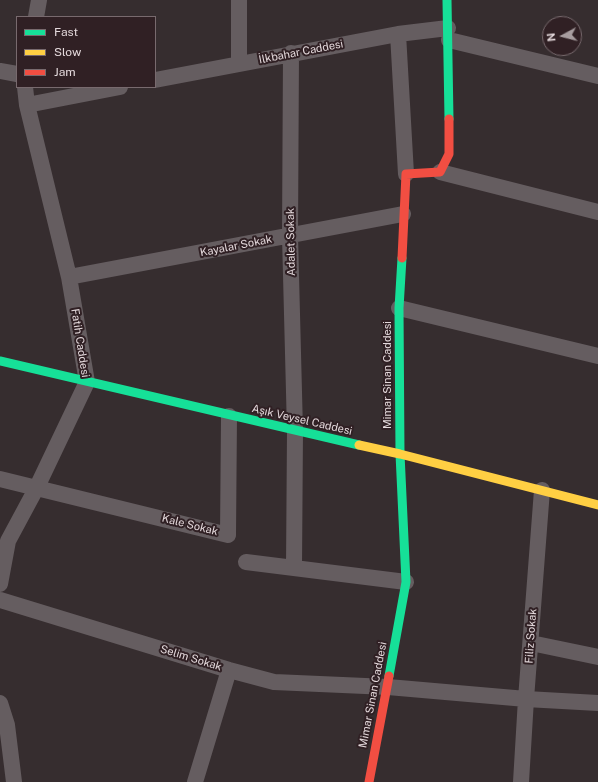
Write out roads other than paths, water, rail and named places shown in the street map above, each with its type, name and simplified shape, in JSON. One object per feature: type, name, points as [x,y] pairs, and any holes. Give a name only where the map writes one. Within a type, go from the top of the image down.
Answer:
[{"type":"street","points":[[36,16],[39,0]]},
{"type":"street","points":[[239,0],[239,63]]},
{"type":"street","points":[[440,172],[449,154],[447,0]]},
{"type":"street","points":[[398,34],[406,174],[440,172],[598,212]]},
{"type":"street","name":"İlkbahar Caddesi","points":[[156,80],[291,53],[398,34],[448,34]]},
{"type":"street","points":[[448,34],[598,76]]},
{"type":"street","name":"Adalet Sokak","points":[[291,53],[290,236],[295,432],[294,567]]},
{"type":"street","points":[[0,71],[16,74]]},
{"type":"street","name":"Fatih Caddesi","points":[[0,584],[8,541],[37,487],[87,382],[69,277],[27,105],[25,88]]},
{"type":"street","points":[[27,105],[115,88]]},
{"type":"street","name":"Mimar Sinan Caddesi","points":[[369,782],[388,688],[406,582],[400,454],[399,308],[406,174]]},
{"type":"street","name":"Kayalar Sokak","points":[[69,277],[403,214]]},
{"type":"street","points":[[399,308],[598,356]]},
{"type":"street","name":"Aşık Veysel Caddesi","points":[[0,361],[295,432],[400,454],[598,505]]},
{"type":"street","name":"Kale Sokak","points":[[37,487],[228,535],[229,416]]},
{"type":"street","points":[[0,479],[37,487]]},
{"type":"street","name":"Filiz Sokak","points":[[521,782],[542,490]]},
{"type":"street","points":[[246,562],[406,582]]},
{"type":"street","name":"Selim Sokak","points":[[0,600],[229,670],[274,682],[388,688],[526,699],[598,702]]},
{"type":"street","points":[[531,643],[598,657]]},
{"type":"street","points":[[195,782],[229,670]]},
{"type":"street","points":[[0,703],[7,725],[14,782]]}]
